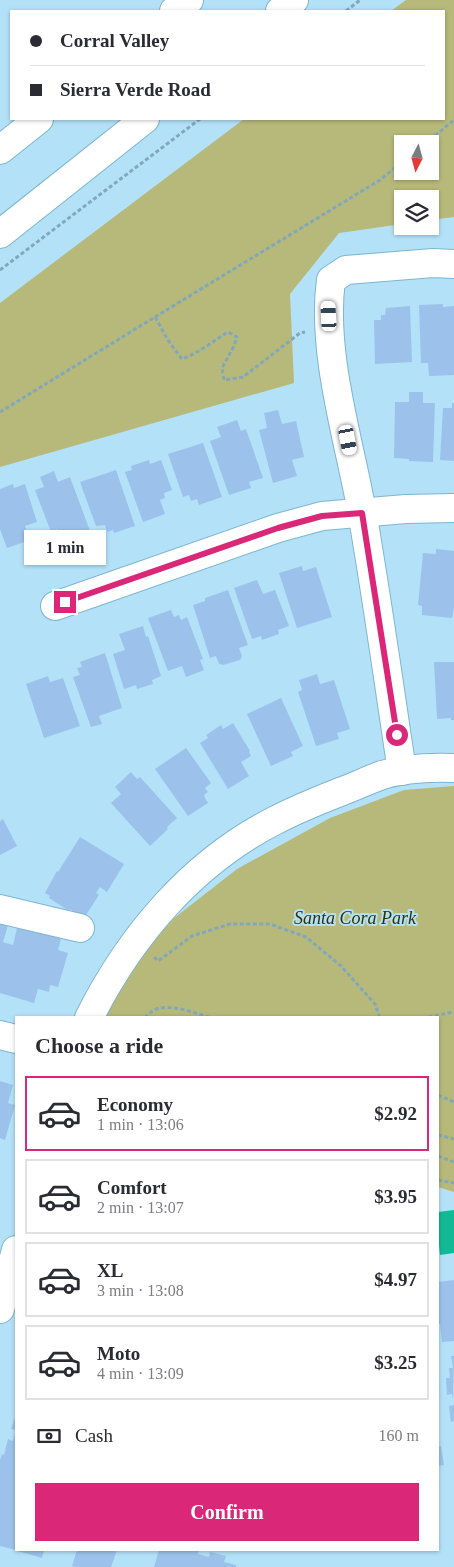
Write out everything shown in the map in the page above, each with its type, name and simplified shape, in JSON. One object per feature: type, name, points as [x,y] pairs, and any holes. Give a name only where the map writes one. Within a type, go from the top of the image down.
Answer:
[{"type":"street","points":[[175,10],[189,0]]},
{"type":"street","points":[[281,10],[294,0]]},
{"type":"street","points":[[0,150],[38,120]]},
{"type":"street","points":[[0,234],[144,120]]},
{"type":"street","points":[[402,771],[362,513],[337,386],[330,339],[328,302],[331,280],[346,270],[433,263],[454,264]]},
{"type":"street","points":[[55,606],[278,528],[322,516],[406,509],[454,508]]},
{"type":"street","points":[[90,1016],[118,965],[159,912],[184,886],[241,841],[272,822],[304,806],[382,775],[424,768],[454,768]]},
{"type":"street","points":[[0,909],[80,928]]},
{"type":"street","points":[[0,1035],[15,1039]]},
{"type":"street","points":[[0,1309],[15,1254]]},
{"type":"path","points":[[347,10],[360,0]]},
{"type":"path","points":[[0,270],[199,120]]},
{"type":"path","points":[[436,135],[454,120]]},
{"type":"path","points":[[0,412],[380,180],[394,169]]},
{"type":"path","points":[[154,317],[182,359],[194,355],[209,343],[228,332],[237,337],[222,368],[224,380],[242,377],[282,346]]},
{"type":"path","points":[[152,955],[158,960],[192,936],[230,924],[270,924],[306,937],[341,966],[375,1004],[379,1016]]},
{"type":"path","points":[[146,1016],[149,1012],[167,1006],[204,1016]]},
{"type":"path","points":[[433,1016],[454,1012]]},
{"type":"path","points":[[439,1095],[454,1102]]},
{"type":"path","points":[[439,1135],[454,1139]]},
{"type":"path","points":[[439,1156],[454,1162]]},
{"type":"path","points":[[439,1180],[454,1183]]},
{"type":"green space","points":[[406,0],[454,0],[454,217],[439,219],[439,190],[394,190],[394,225],[339,233],[290,294],[294,383],[0,467],[0,303],[243,120],[445,120],[445,10],[392,10]]},
{"type":"green space","name":"Santa Cora Park","points":[[454,786],[454,1192],[439,1187],[439,1016],[102,1016],[110,991],[173,919],[237,869],[330,818],[404,790]]},
{"type":"shaded area","points":[[454,1210],[454,1253],[440,1255],[439,1212]]},
{"type":"building","points":[[443,304],[443,307],[454,306],[454,375],[429,376],[428,363],[421,363],[419,305]]},
{"type":"building","points":[[410,306],[412,362],[375,364],[374,320],[381,320],[381,315],[385,315],[386,308]]},
{"type":"building","points":[[409,392],[423,392],[423,403],[435,403],[433,462],[394,458],[395,402],[409,402]]},
{"type":"building","points":[[452,403],[454,403],[454,461],[440,460],[443,408],[452,408]]},
{"type":"building","points":[[278,410],[282,424],[296,421],[304,457],[292,460],[297,476],[273,483],[259,430],[267,428],[264,413]]},
{"type":"building","points":[[237,420],[241,431],[246,429],[263,478],[249,482],[251,488],[229,495],[210,441],[221,437],[217,427]]},
{"type":"building","points":[[203,443],[222,497],[199,505],[197,499],[191,501],[189,495],[183,497],[168,454]]},
{"type":"building","points":[[149,460],[150,464],[161,460],[172,490],[164,493],[165,498],[160,500],[165,514],[143,522],[125,472],[132,470],[131,466]]},
{"type":"building","points":[[116,470],[135,526],[114,533],[113,530],[107,532],[105,525],[96,526],[80,482]]},
{"type":"building","points":[[54,471],[58,482],[70,477],[90,531],[67,539],[64,532],[59,534],[57,529],[51,532],[35,490],[44,487],[40,477]]},
{"type":"building","points":[[13,484],[14,488],[25,484],[37,522],[25,526],[30,540],[7,548],[0,529],[0,489]]},
{"type":"building","points":[[436,549],[454,551],[454,608],[452,618],[422,615],[422,606],[418,605],[423,553],[436,554]]},
{"type":"building","points":[[302,566],[303,571],[316,567],[332,617],[297,628],[279,573]]},
{"type":"building","points":[[257,580],[263,594],[275,590],[289,626],[278,630],[279,634],[262,640],[261,636],[252,639],[234,588]]},
{"type":"building","points":[[228,590],[248,645],[239,648],[242,656],[240,660],[223,665],[219,664],[216,656],[210,658],[193,605],[205,601],[205,598]]},
{"type":"building","points":[[171,610],[174,617],[179,615],[181,620],[187,617],[203,659],[200,660],[204,670],[186,677],[182,666],[168,671],[148,618]]},
{"type":"building","points":[[143,626],[161,676],[152,680],[153,684],[137,689],[136,685],[124,689],[113,654],[125,650],[119,634]]},
{"type":"building","points":[[105,653],[122,708],[99,716],[102,724],[91,727],[73,677],[80,675],[77,668],[82,667],[80,662]]},
{"type":"building","points":[[434,662],[454,662],[454,720],[451,720],[451,718],[437,719]]},
{"type":"building","points":[[317,674],[320,684],[334,680],[350,729],[337,733],[339,739],[316,746],[298,692],[302,690],[299,680]]},
{"type":"building","points":[[48,676],[50,682],[63,678],[80,726],[44,738],[26,684]]},
{"type":"building","points":[[281,698],[303,746],[291,752],[293,756],[271,766],[247,714]]},
{"type":"building","points":[[233,723],[250,751],[251,756],[241,762],[249,776],[228,789],[200,743],[208,738],[206,735],[221,725],[223,729]]},
{"type":"building","points":[[186,748],[211,783],[205,788],[208,792],[204,795],[208,803],[188,816],[155,769]]},
{"type":"building","points":[[131,772],[137,779],[140,777],[177,818],[150,846],[111,803],[121,794],[115,787]]},
{"type":"building","points":[[3,819],[17,846],[0,855],[0,821]]},
{"type":"building","points":[[80,837],[124,864],[107,892],[100,887],[96,893],[99,895],[84,918],[70,909],[69,911],[49,898],[50,896],[45,893]]},
{"type":"building","points":[[0,923],[8,925],[3,942],[13,945],[17,928],[39,932],[40,930],[56,935],[55,937],[61,939],[58,950],[68,953],[58,987],[50,985],[49,992],[38,989],[34,1003],[0,993]]},
{"type":"building","points":[[0,1081],[13,1085],[8,1103],[15,1105],[5,1140],[0,1138]]},
{"type":"building","points":[[454,1280],[454,1341],[442,1342],[439,1324],[439,1282]]},
{"type":"building","points":[[451,1356],[454,1356],[453,1399],[452,1394],[447,1395],[446,1378],[450,1378],[449,1368],[453,1368]]},
{"type":"building","points":[[454,1405],[454,1421],[451,1422],[449,1406]]},
{"type":"building","points":[[15,1417],[15,1430],[11,1429]]},
{"type":"building","points":[[15,1434],[15,1550],[0,1546],[0,1460],[2,1454],[4,1455],[8,1439],[13,1441]]},
{"type":"building","points":[[441,1446],[444,1465],[439,1466],[439,1447]]},
{"type":"building","points":[[18,1551],[44,1551],[42,1558]]},
{"type":"building","points":[[77,1551],[117,1551],[111,1567],[72,1566]]},
{"type":"building","points":[[159,1551],[199,1551],[198,1554],[209,1557],[210,1552],[226,1556],[224,1562],[236,1565],[236,1567],[154,1567]]},
{"type":"route","points":[[65,602],[278,528],[322,516],[362,513],[397,735]]}]
